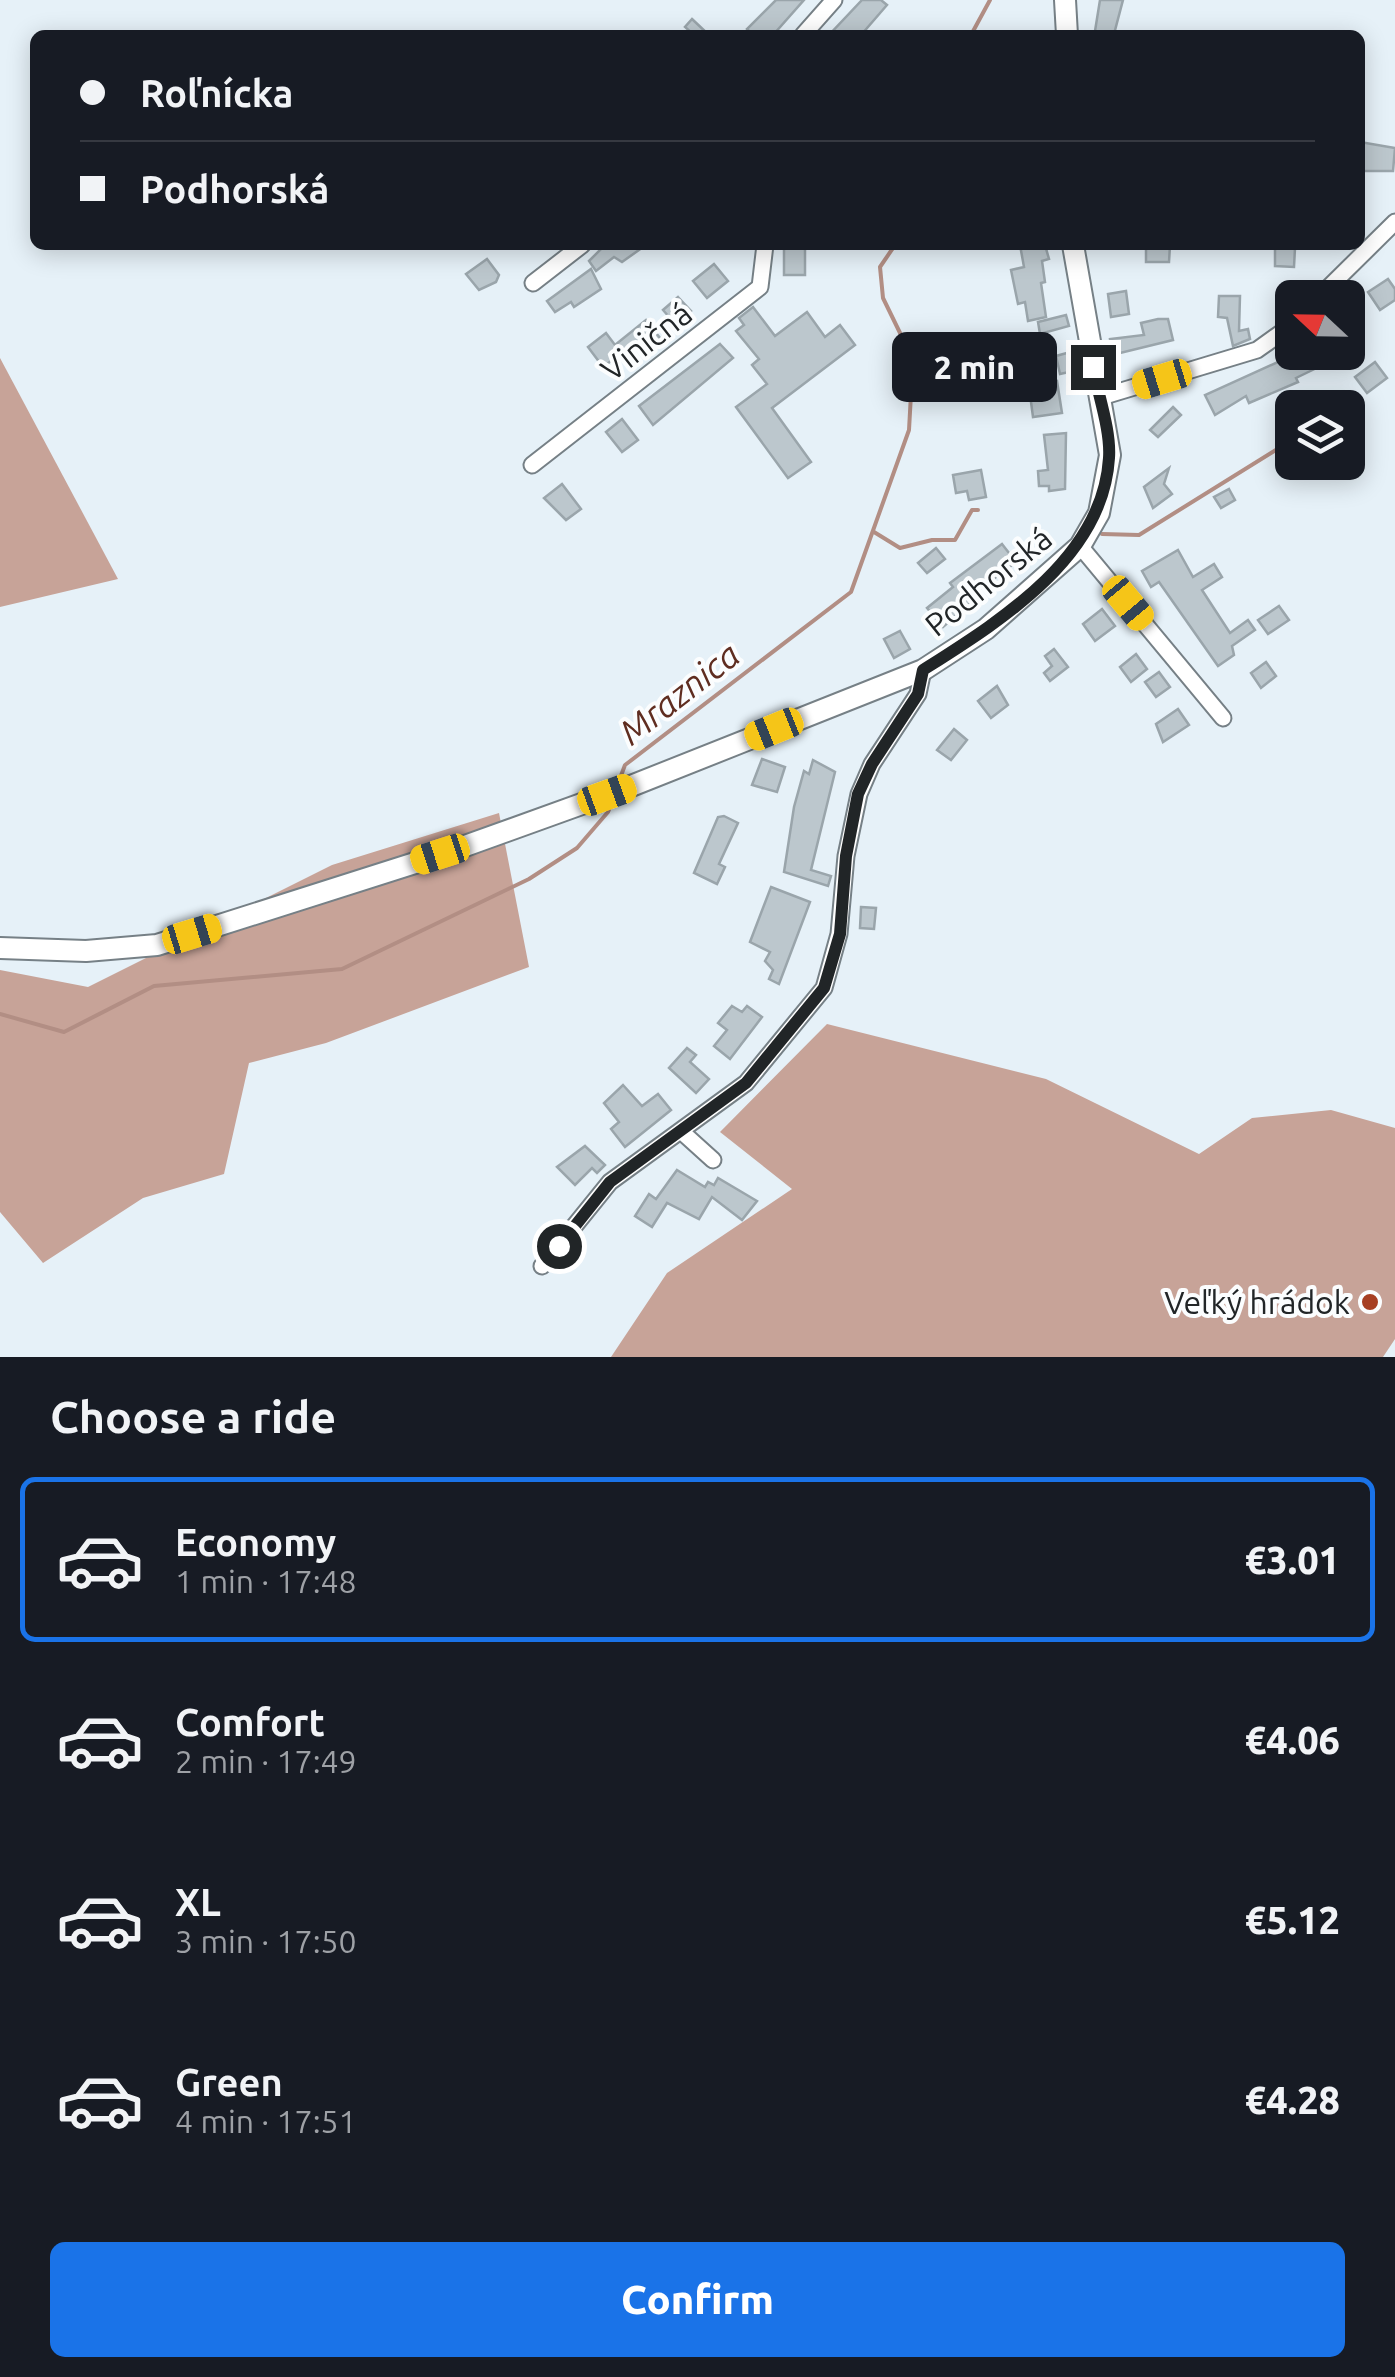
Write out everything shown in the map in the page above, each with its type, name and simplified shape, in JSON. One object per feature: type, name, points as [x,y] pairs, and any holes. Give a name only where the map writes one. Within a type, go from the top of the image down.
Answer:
[{"type":"street","points":[[807,30],[834,0]]},
{"type":"street","points":[[1065,0],[1067,30]]},
{"type":"street","points":[[1336,280],[1395,222]]},
{"type":"street","points":[[533,282],[575,250]]},
{"type":"street","name":"Viničná","points":[[532,464],[760,287],[764,250]]},
{"type":"street","name":"Podhorská","points":[[0,948],[86,951],[157,945],[608,795],[923,670],[986,630],[1080,546],[1099,513],[1110,456],[1074,250]]},
{"type":"street","points":[[1098,398],[1257,350],[1275,337]]},
{"type":"street","points":[[1080,546],[1223,718]]},
{"type":"street","points":[[542,1266],[610,1182],[746,1083],[824,988],[840,934],[846,856],[858,794],[872,764],[918,694],[923,670]]},
{"type":"street","points":[[682,1132],[713,1160]]},
{"type":"shaded area","points":[[0,358],[118,579],[0,607]]},
{"type":"shaded area","points":[[499,813],[529,967],[326,1043],[249,1063],[224,1174],[143,1198],[43,1263],[0,1212],[0,970],[88,987],[332,865]]},
{"type":"shaded area","points":[[827,1024],[1046,1079],[1199,1154],[1252,1118],[1331,1110],[1395,1128],[1395,1339],[1383,1357],[611,1357],[667,1273],[792,1189],[720,1132]]},
{"type":"building","points":[[776,0],[804,0],[777,30],[747,29]]},
{"type":"building","points":[[862,0],[881,0],[887,5],[865,30],[834,30]]},
{"type":"building","points":[[1100,0],[1123,0],[1115,30],[1095,30]]},
{"type":"building","points":[[692,19],[704,30],[688,30],[685,27]]},
{"type":"building","points":[[1365,143],[1395,148],[1393,171],[1365,171]]},
{"type":"building","points":[[600,250],[639,250],[622,262],[614,257],[596,271],[589,261]]},
{"type":"building","points":[[784,250],[805,250],[805,275],[784,275]]},
{"type":"building","points":[[1021,250],[1046,250],[1049,259],[1042,261],[1045,282],[1041,283],[1046,317],[1028,321],[1025,302],[1018,304],[1011,270],[1024,267]]},
{"type":"building","points":[[1146,250],[1170,250],[1169,262],[1146,262]]},
{"type":"building","points":[[1275,250],[1295,250],[1294,267],[1275,266]]},
{"type":"building","points":[[487,259],[499,275],[496,282],[479,290],[466,274]]},
{"type":"building","points":[[714,264],[728,281],[707,298],[693,281]]},
{"type":"building","points":[[591,269],[601,289],[574,307],[571,302],[555,312],[547,301]]},
{"type":"building","points":[[1388,279],[1395,289],[1395,300],[1380,310],[1368,292]]},
{"type":"building","points":[[1126,291],[1129,314],[1111,317],[1108,294]]},
{"type":"building","points":[[1219,296],[1240,296],[1239,331],[1248,329],[1250,339],[1233,346],[1227,318],[1218,317]]},
{"type":"building","points":[[678,297],[691,311],[676,325],[663,310]]},
{"type":"building","points":[[753,307],[775,336],[807,312],[825,337],[840,325],[855,345],[772,408],[811,462],[788,478],[736,407],[767,384],[752,365],[759,359],[736,331],[744,325],[739,318]]},
{"type":"building","points":[[1066,315],[1069,326],[1040,334],[1038,322]]},
{"type":"building","points":[[1168,319],[1173,340],[1112,355],[1110,339],[1144,335],[1141,323]]},
{"type":"building","points":[[646,320],[660,338],[642,351],[636,342],[603,367],[588,347],[606,333],[615,345]]},
{"type":"building","points":[[720,344],[733,358],[653,425],[639,406]]},
{"type":"building","points":[[1074,351],[1078,370],[1060,374],[1056,356]]},
{"type":"building","points":[[1375,362],[1387,378],[1367,393],[1355,377]]},
{"type":"building","points":[[1275,363],[1275,370],[1312,370],[1296,378],[1298,382],[1249,403],[1246,396],[1215,415],[1205,395]]},
{"type":"building","points":[[1057,381],[1062,413],[1033,417],[1029,387]]},
{"type":"building","points":[[1173,407],[1181,415],[1158,437],[1150,430]]},
{"type":"building","points":[[622,419],[638,440],[622,452],[606,432]]},
{"type":"building","points":[[1066,433],[1065,489],[1049,491],[1049,486],[1039,486],[1038,471],[1048,470],[1044,435]]},
{"type":"building","points":[[1169,468],[1164,484],[1172,494],[1153,508],[1144,487]]},
{"type":"building","points":[[981,470],[986,497],[969,500],[967,491],[956,493],[953,475]]},
{"type":"building","points":[[562,484],[581,509],[566,520],[544,498]]},
{"type":"building","points":[[1229,489],[1235,500],[1221,508],[1214,497]]},
{"type":"building","points":[[1002,544],[1016,562],[975,593],[979,596],[943,627],[927,608],[953,587],[950,583]]},
{"type":"building","points":[[936,548],[945,559],[927,573],[918,563]]},
{"type":"building","points":[[1178,550],[1193,577],[1214,564],[1222,577],[1202,590],[1230,633],[1248,620],[1255,630],[1232,646],[1234,655],[1218,666],[1159,582],[1151,587],[1142,571]]},
{"type":"building","points":[[1279,606],[1289,620],[1268,634],[1258,620]]},
{"type":"building","points":[[1102,609],[1115,626],[1095,641],[1083,624]]},
{"type":"building","points":[[900,631],[910,649],[894,658],[884,639]]},
{"type":"building","points":[[1054,649],[1068,667],[1050,681],[1044,673],[1052,666],[1045,656]]},
{"type":"building","points":[[1136,654],[1147,669],[1131,682],[1120,667]]},
{"type":"building","points":[[1266,662],[1276,676],[1261,688],[1251,673]]},
{"type":"building","points":[[1159,672],[1170,687],[1156,697],[1145,682]]},
{"type":"building","points":[[997,686],[1008,705],[991,718],[978,701]]},
{"type":"building","points":[[1178,709],[1189,725],[1163,742],[1156,724]]},
{"type":"building","points":[[954,729],[967,740],[951,760],[937,750]]},
{"type":"building","points":[[762,759],[785,767],[777,792],[752,785]]},
{"type":"building","points":[[813,760],[835,772],[811,870],[831,876],[828,886],[784,872],[794,807],[804,771],[809,774]]},
{"type":"building","points":[[718,817],[738,823],[719,864],[725,867],[717,884],[694,873]]},
{"type":"building","points":[[771,887],[810,902],[779,984],[769,979],[773,970],[765,961],[770,952],[750,942]]},
{"type":"building","points":[[861,907],[876,908],[874,929],[860,928]]},
{"type":"building","points":[[732,1006],[742,1012],[747,1006],[762,1017],[730,1059],[714,1046],[727,1030],[718,1023]]},
{"type":"building","points":[[687,1048],[696,1055],[690,1062],[709,1079],[696,1093],[669,1068]]},
{"type":"building","points":[[623,1085],[642,1106],[658,1094],[671,1110],[625,1147],[611,1129],[619,1122],[604,1103]]},
{"type":"building","points":[[585,1146],[605,1165],[597,1173],[592,1168],[575,1185],[557,1167]]},
{"type":"building","points":[[677,1170],[705,1187],[708,1182],[714,1185],[718,1178],[757,1201],[742,1220],[712,1197],[699,1219],[667,1203],[652,1227],[635,1216],[649,1194],[656,1199]]},
{"type":"waterway","name":"Mraznica","points":[[974,30],[990,0]]},
{"type":"waterway","name":"Mraznica","points":[[619,781],[625,765],[851,592],[909,430],[912,376],[902,337],[883,298],[880,267],[892,250]]},
{"type":"waterway","points":[[1102,534],[1139,535],[1275,451]]},
{"type":"waterway","points":[[874,532],[900,548],[932,540],[955,540],[972,510],[978,510]]},
{"type":"waterway","name":"Mraznica","points":[[0,1014],[64,1032],[154,986],[342,969],[529,879],[577,848],[608,812],[613,800]]},
{"type":"place","name":"Veľký hrádok","points":[[1370,1302]]},
{"type":"route","points":[[559,1246],[610,1182],[746,1083],[806,1015],[824,988],[840,934],[846,856],[858,794],[872,764],[918,694],[923,670],[986,630],[1080,546],[1099,513],[1110,456],[1093,367]]}]
